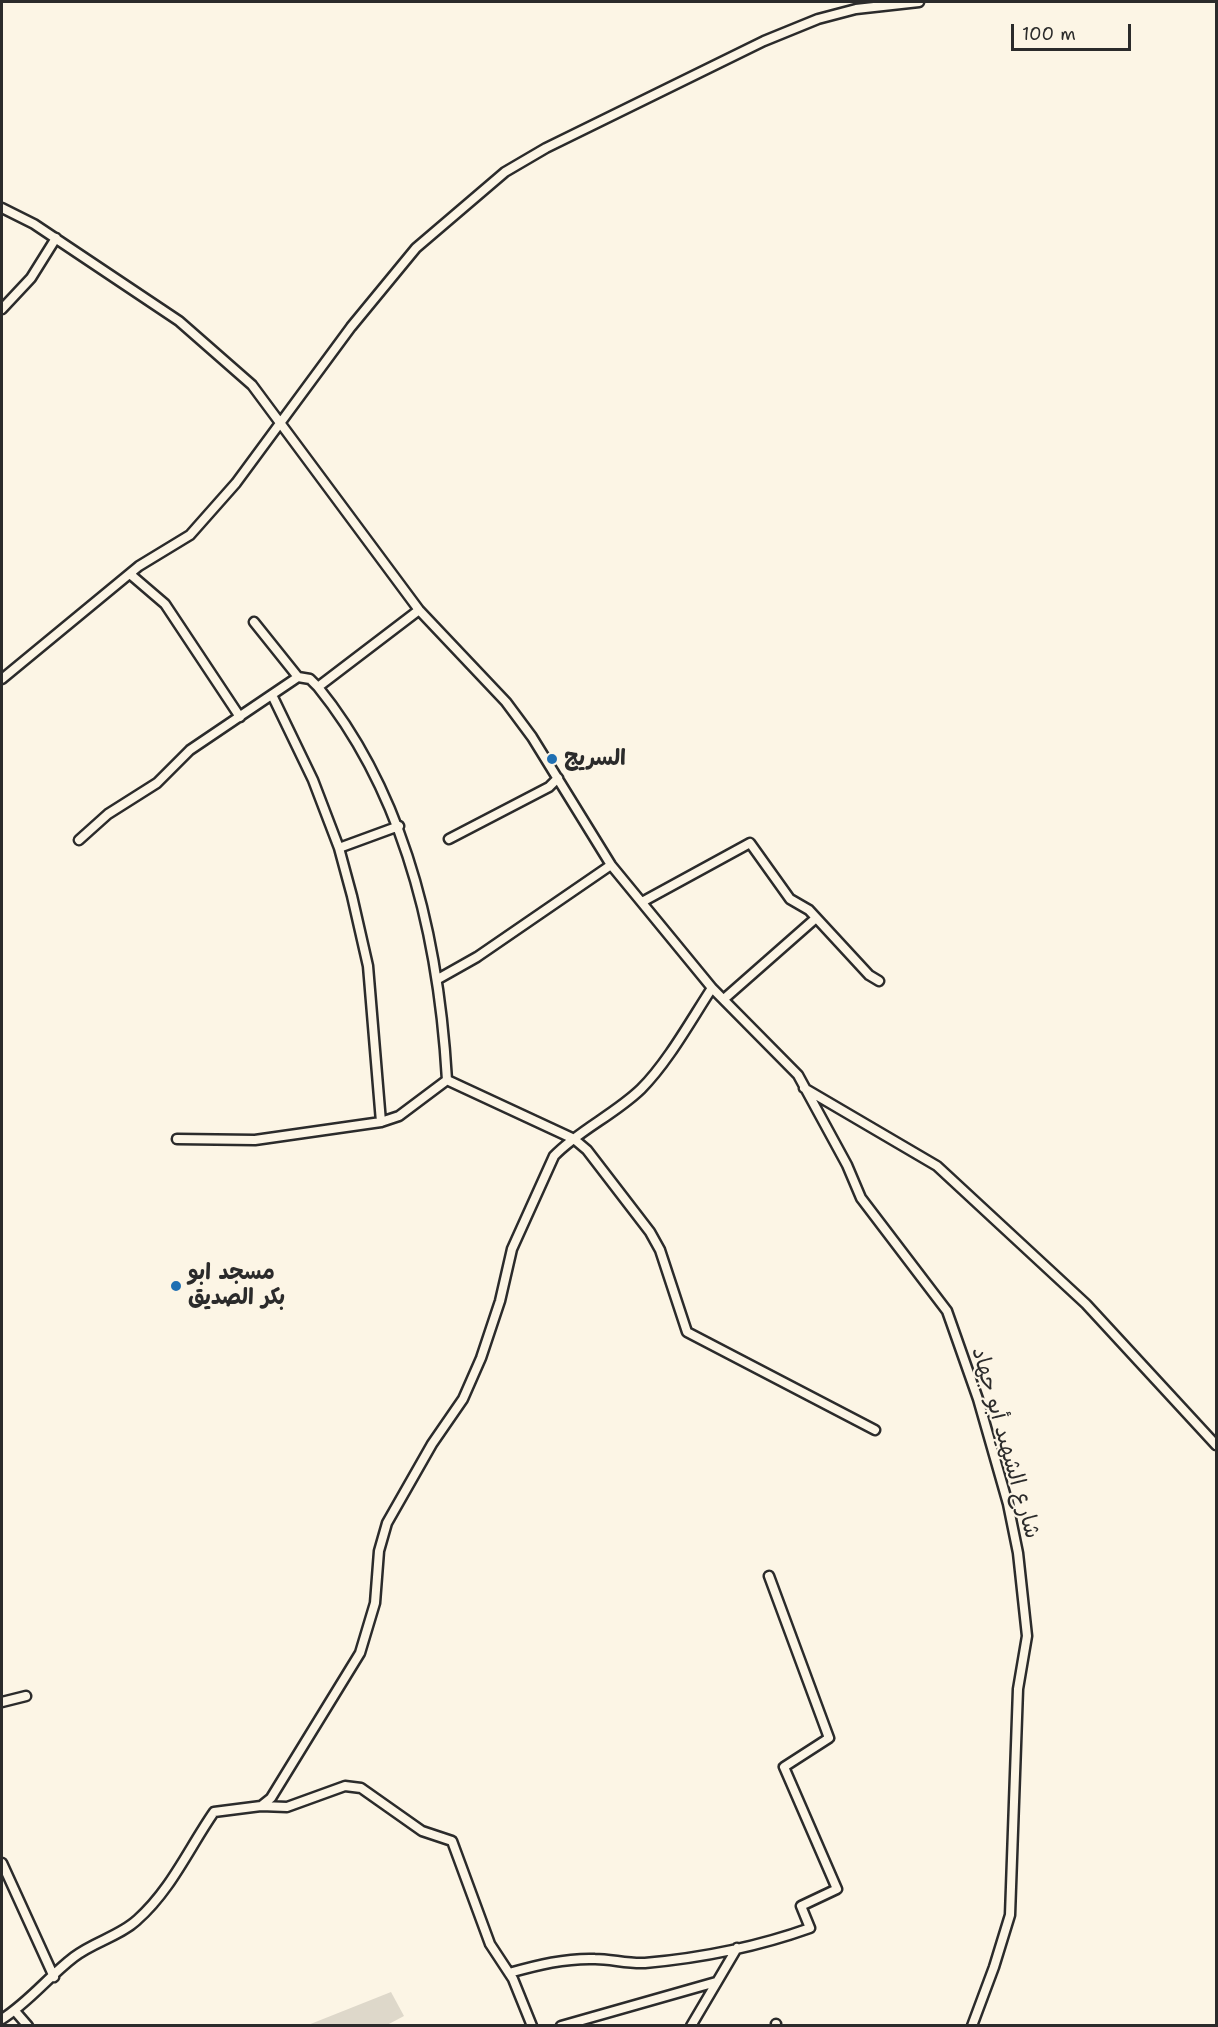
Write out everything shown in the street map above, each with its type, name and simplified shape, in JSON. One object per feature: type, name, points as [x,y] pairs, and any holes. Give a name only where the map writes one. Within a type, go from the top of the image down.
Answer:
[{"type":"street","points":[[2,679],[130,574],[190,535],[236,483],[351,327],[416,248],[505,172],[546,148],[764,41],[818,19],[856,9],[919,2]]},
{"type":"street","name":"شارع الشهيد أبو جهاد","points":[[2,208],[56,238],[179,321],[252,385],[419,610],[506,702],[558,778],[611,865],[712,988],[793,1070],[847,1165],[861,1198],[947,1311],[978,1399],[1008,1504],[1018,1553],[1027,1636],[1018,1689],[1010,1915],[994,1967],[972,2025]]},
{"type":"street","points":[[2,309],[31,278],[56,238]]},
{"type":"street","points":[[130,574],[165,604],[240,717]]},
{"type":"street","points":[[318,687],[419,610]]},
{"type":"street","points":[[254,622],[298,676],[310,679],[318,687],[378,779],[399,826],[438,979],[447,1080]]},
{"type":"street","points":[[79,840],[108,814],[157,783],[190,750],[272,696],[298,676]]},
{"type":"street","points":[[272,696],[313,780],[339,848],[368,966],[381,1122]]},
{"type":"street","points":[[449,839],[549,786],[558,778]]},
{"type":"street","points":[[339,848],[399,826]]},
{"type":"street","points":[[642,902],[750,843],[790,899],[809,910],[869,975],[879,981]]},
{"type":"street","points":[[438,979],[477,957],[611,865]]},
{"type":"street","points":[[724,999],[816,918]]},
{"type":"street","points":[[261,1806],[271,1798],[360,1653],[375,1603],[379,1551],[387,1523],[426,1453],[463,1399],[484,1349],[515,1242],[554,1156],[574,1139],[609,1116],[642,1088],[712,988]]},
{"type":"street","points":[[177,1139],[255,1140],[381,1122],[399,1116],[447,1080]]},
{"type":"street","points":[[447,1080],[574,1139],[587,1150],[650,1232],[660,1250],[687,1332],[875,1430]]},
{"type":"street","points":[[803,1088],[937,1166],[1086,1304],[1216,1444]]},
{"type":"street","points":[[509,1974],[548,1962],[595,1959],[642,1963],[775,1941],[810,1928],[801,1906],[837,1889],[784,1767],[829,1738],[769,1576]]},
{"type":"street","points":[[2,1702],[26,1696]]},
{"type":"street","points":[[2,2019],[15,2011],[74,1957],[136,1921],[157,1899],[199,1840],[214,1812],[261,1806],[287,1807],[345,1786],[361,1788],[422,1831],[452,1841],[490,1944],[526,2006],[532,2025]]},
{"type":"street","points":[[2,1863],[54,1977]]},
{"type":"street","points":[[691,2025],[737,1948]]},
{"type":"street","points":[[561,2025],[716,1982]]},
{"type":"street","points":[[15,2011],[28,2025]]},
{"type":"shaded area","points":[[391,1992],[404,2016],[387,2025],[308,2025]]},
{"type":"place","name":"السريج","points":[[552,759]]},
{"type":"place","name":"مسجد ابو بكر الصديق","points":[[176,1286]]}]
